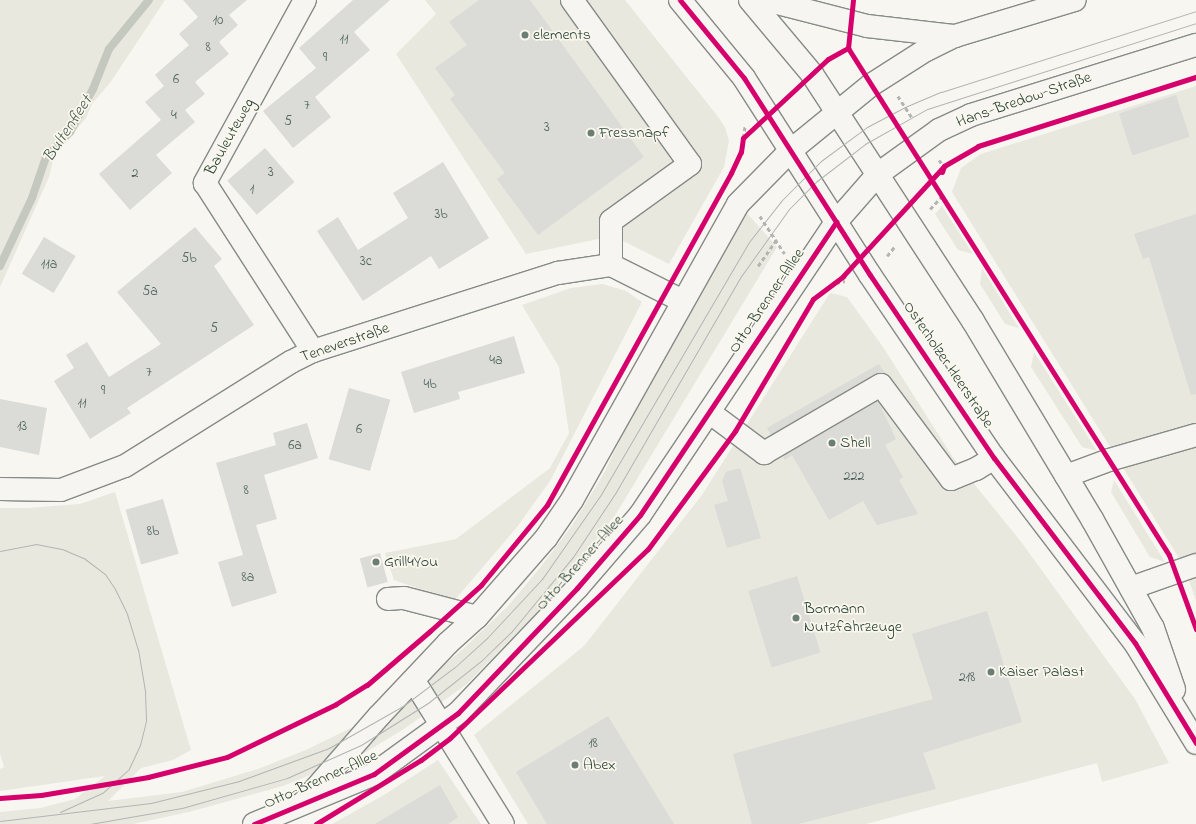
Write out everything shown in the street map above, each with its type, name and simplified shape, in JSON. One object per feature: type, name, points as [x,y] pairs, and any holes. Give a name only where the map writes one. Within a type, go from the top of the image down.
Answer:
[{"type":"street","name":"Bauleuteweg","points":[[305,0],[205,183],[313,352]]},
{"type":"street","points":[[572,0],[690,164],[611,221],[611,265],[682,301]]},
{"type":"street","name":"Osterholzer Heerstraße","points":[[680,0],[744,78],[836,222],[994,458],[1135,643],[1186,724],[1196,743]]},
{"type":"street","name":"Osterholzer Heerstraße","points":[[750,0],[812,74],[973,321],[1066,476],[1153,628],[1186,724]]},
{"type":"street","points":[[766,0],[862,25],[955,36]]},
{"type":"street","points":[[790,151],[885,74],[926,50],[955,36],[1075,0]]},
{"type":"street","name":"Hans-Bredow-Straße","points":[[836,222],[878,174],[925,139],[971,115],[1196,45]]},
{"type":"street","name":"Otto-Brenner-Allee","points":[[300,806],[379,716],[414,681],[448,643],[477,617],[546,538],[572,500],[682,301],[738,204],[790,151]]},
{"type":"street","name":"Otto-Brenner-Allee","points":[[254,824],[374,774],[443,726],[577,588],[640,515],[836,222]]},
{"type":"street","name":"Teneverstraße","points":[[0,489],[61,490],[125,466],[291,362],[313,352],[558,273],[611,265]]},
{"type":"street","points":[[709,412],[764,453],[880,385],[951,479],[976,469],[994,458]]},
{"type":"street","points":[[1066,476],[1109,460],[1196,435]]},
{"type":"street","points":[[1131,588],[1196,566]]},
{"type":"street","points":[[388,599],[404,598],[477,617]]},
{"type":"street","points":[[414,681],[503,824]]},
{"type":"path","points":[[885,74],[925,139],[944,166],[940,171]]},
{"type":"path","points":[[743,138],[767,114]]},
{"type":"path","points":[[830,286],[836,284],[865,266],[912,227],[942,196],[938,190]]},
{"type":"path","points":[[746,196],[799,277]]},
{"type":"path","points":[[758,266],[776,240]]},
{"type":"path","points":[[836,284],[865,266]]},
{"type":"shaded area","points":[[0,0],[165,0],[110,83],[92,104],[86,118],[54,157],[49,177],[0,287]]},
{"type":"shaded area","points":[[425,0],[625,0],[716,114],[725,127],[729,141],[724,167],[669,264],[613,236],[526,254],[396,54],[436,14]]},
{"type":"shaded area","points":[[1196,86],[1196,601],[1184,566],[952,192],[961,168],[981,154]]},
{"type":"shaded area","points":[[942,206],[973,254],[958,250],[935,214]]},
{"type":"shaded area","points":[[746,212],[777,247],[616,514],[552,597],[467,684],[404,729],[366,752],[283,786],[189,812],[133,824],[0,824],[0,812],[40,808],[75,799],[105,776],[0,791],[0,769],[4,767],[0,754],[0,508],[28,508],[80,504],[115,492],[191,750],[173,760],[141,768],[108,801],[182,792],[258,769],[308,749],[361,723],[424,682],[463,649],[508,606],[571,527],[603,475],[649,380]]},
{"type":"shaded area","points":[[982,268],[1019,328],[1005,324],[980,284]]},
{"type":"shaded area","points":[[603,284],[626,291],[642,302],[550,481],[517,527],[454,601],[394,580],[385,553],[456,539],[550,468],[569,433],[559,367],[522,305],[571,288]]},
{"type":"shaded area","points":[[830,293],[847,297],[883,347],[954,459],[1022,543],[1135,699],[1169,763],[1102,782],[1097,763],[866,824],[528,824],[474,735],[584,646],[702,495]]},
{"type":"shaded area","points":[[1034,352],[1097,451],[1082,447],[1031,367]]},
{"type":"shaded area","points":[[1114,480],[1165,562],[1150,557],[1111,492]]},
{"type":"shaded area","points":[[438,760],[481,824],[332,824],[384,795]]},
{"type":"building","points":[[183,0],[247,0],[229,15],[238,25],[219,42],[229,54],[195,82],[205,94],[185,110],[195,122],[156,155],[172,173],[130,210],[99,174],[161,120],[145,102],[164,86],[155,75],[189,45],[179,34],[198,17]]},
{"type":"building","points":[[353,0],[390,0],[354,32],[370,50],[315,97],[331,117],[293,148],[263,111],[316,68],[299,48]]},
{"type":"building","points":[[479,0],[530,0],[644,157],[538,235],[497,179],[505,173],[450,99],[455,95],[435,68],[467,45],[449,22]]},
{"type":"building","points":[[1176,95],[1190,137],[1133,155],[1119,114]]},
{"type":"building","points":[[265,148],[295,182],[257,215],[227,181]]},
{"type":"building","points":[[443,162],[489,238],[439,269],[431,256],[363,301],[317,231],[338,217],[358,250],[408,218],[393,193]]},
{"type":"building","points":[[1196,214],[1196,394],[1191,395],[1149,257],[1143,259],[1134,234]]},
{"type":"building","points":[[195,227],[222,259],[214,266],[254,325],[127,408],[131,413],[90,439],[54,381],[74,368],[66,355],[87,342],[109,377],[161,344],[117,292]]},
{"type":"building","points":[[44,237],[76,256],[54,293],[22,274]]},
{"type":"building","points":[[514,336],[525,373],[458,392],[460,399],[414,413],[401,372]]},
{"type":"building","points":[[879,364],[885,373],[875,374],[771,435],[767,428]]},
{"type":"building","points":[[349,388],[390,400],[370,471],[329,459]]},
{"type":"building","points":[[0,399],[47,408],[39,455],[0,447]]},
{"type":"building","points":[[878,401],[896,439],[885,445],[903,477],[899,480],[918,514],[877,525],[863,501],[829,520],[792,455],[785,460],[783,456]]},
{"type":"building","points":[[307,423],[318,458],[264,475],[277,519],[256,525],[277,593],[232,607],[218,562],[243,555],[216,463],[276,445],[273,433]]},
{"type":"building","points":[[740,468],[761,538],[727,548],[714,505],[728,501],[722,481],[726,472]]},
{"type":"building","points":[[163,499],[179,554],[141,565],[126,510]]},
{"type":"building","points":[[380,553],[388,582],[367,587],[360,558]]},
{"type":"building","points":[[797,576],[820,653],[772,667],[748,591]]},
{"type":"building","points":[[987,611],[1022,722],[923,753],[936,789],[798,824],[752,824],[733,754],[933,699],[912,634]]},
{"type":"building","points":[[608,716],[674,824],[547,824],[516,772]]},
{"type":"building","points":[[440,785],[458,817],[448,824],[375,824]]},
{"type":"waterway","name":"Bultenfleet","points":[[0,266],[32,198],[46,157],[70,132],[93,89],[109,49],[149,0]]},
{"type":"tram line","points":[[0,821],[151,803],[239,781],[329,748],[403,706],[455,667],[487,638],[542,579],[600,496],[749,242],[782,200],[821,161],[867,127],[905,107],[941,92],[1196,11]]},
{"type":"tram line","points":[[90,824],[182,808],[287,778],[361,745],[428,703],[482,660],[512,631],[573,557],[616,492],[742,275],[789,209],[817,181],[865,144],[927,109],[1196,23]]},
{"type":"tram line","points":[[0,551],[36,544],[62,549],[85,559],[105,574],[115,589],[127,614],[138,649],[145,691],[146,721],[140,745],[129,769],[102,793],[60,812]]},
{"type":"cycle path","points":[[680,0],[744,78],[870,275],[994,458],[1135,643],[1196,743]]},
{"type":"cycle path","points":[[853,0],[848,48],[1169,555],[1196,629]]},
{"type":"cycle path","points":[[0,798],[41,795],[148,777],[227,757],[336,704],[367,685],[430,631],[481,585],[547,505],[731,173],[741,152],[743,138],[828,59],[848,48]]},
{"type":"cycle path","points":[[942,172],[944,166],[978,146],[1196,77]]},
{"type":"cycle path","points":[[316,824],[421,760],[450,738],[648,549],[735,431],[813,299],[843,276],[944,166]]},
{"type":"cycle path","points":[[254,824],[374,774],[458,713],[577,588],[640,515],[836,222]]},
{"type":"place","name":"elements","points":[[525,35]]},
{"type":"place","name":"Fressnapf","points":[[591,133]]},
{"type":"place","name":"Shell","points":[[832,443]]},
{"type":"place","name":"Grill4You","points":[[376,562]]},
{"type":"place","name":"Bormann Nutzfahrzeuge","points":[[796,618]]},
{"type":"place","name":"Kaiser Palast","points":[[991,672]]},
{"type":"place","name":"Abex","points":[[575,765]]}]
